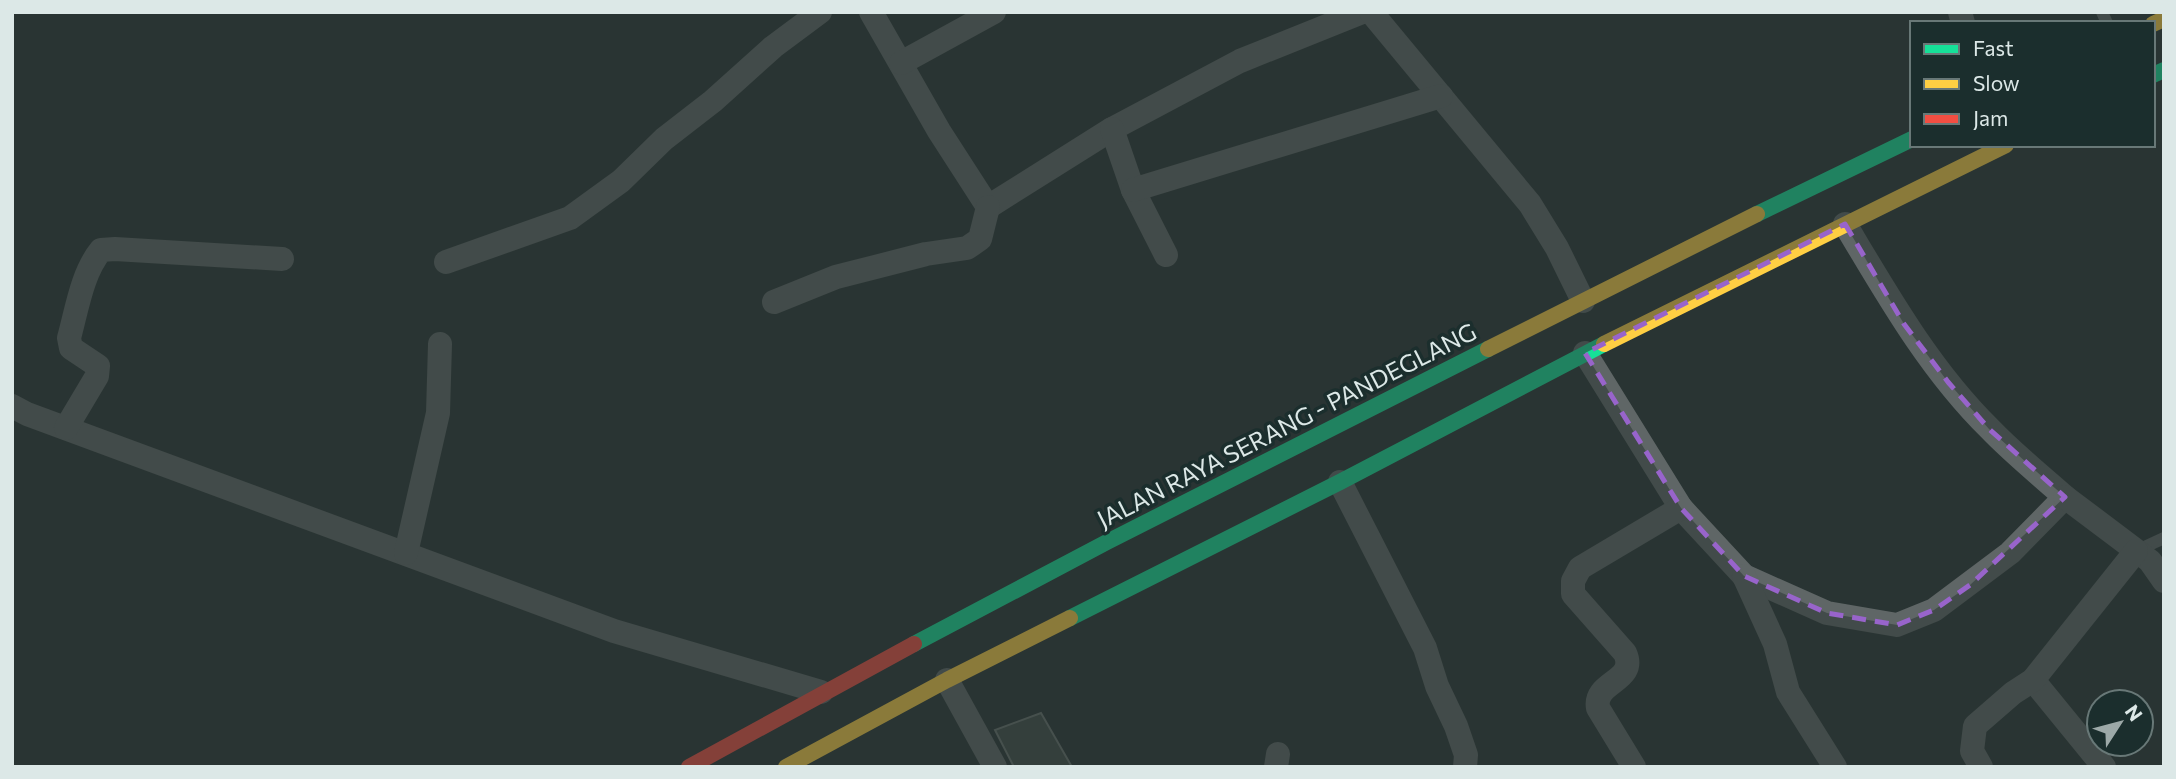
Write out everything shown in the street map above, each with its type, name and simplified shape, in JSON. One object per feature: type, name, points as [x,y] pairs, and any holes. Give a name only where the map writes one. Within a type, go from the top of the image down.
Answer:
[{"type":"highway","name":"JALAN RAYA SERANG - PANDEGLANG","points":[[689,767],[821,692],[1252,467],[1781,201],[1910,140]]},
{"type":"highway","points":[[786,767],[947,680],[1340,482],[1585,353],[2002,147]]},
{"type":"street","points":[[446,262],[570,218],[621,181],[664,139],[713,101],[773,47],[820,12]]},
{"type":"street","points":[[871,12],[939,131],[988,207]]},
{"type":"street","points":[[901,63],[994,12]]},
{"type":"street","points":[[774,302],[836,277],[926,254],[967,248],[980,239],[988,207],[1112,130],[1240,61],[1362,12]]},
{"type":"street","points":[[1371,12],[1530,204],[1557,248],[1583,301]]},
{"type":"street","points":[[1133,190],[1441,96]]},
{"type":"street","points":[[1112,130],[1133,190],[1166,255]]},
{"type":"street","points":[[1845,224],[1905,324],[1948,382],[1989,429],[2065,497],[2150,561],[2164,581]]},
{"type":"street","points":[[66,428],[97,376],[98,366],[71,348],[69,338],[87,274],[101,250],[115,248],[282,259]]},
{"type":"street","points":[[406,553],[438,413],[440,344]]},
{"type":"street","points":[[1585,353],[1681,508],[1744,576],[1775,644],[1788,692],[1835,767]]},
{"type":"street","points":[[12,406],[27,414],[614,631],[821,692]]},
{"type":"street","points":[[1340,482],[1425,648],[1437,687],[1456,726],[1466,755],[1465,767]]},
{"type":"street","points":[[1744,576],[1827,613],[1897,625],[1934,610],[1970,586],[2010,553],[2065,497]]},
{"type":"street","points":[[1634,767],[1597,702],[1602,691],[1624,674],[1628,668],[1628,660],[1625,653],[1573,594],[1573,581],[1580,568],[1681,508]]},
{"type":"street","points":[[1981,767],[1972,751],[1975,726],[2032,680],[2136,551]]},
{"type":"street","points":[[947,680],[995,767]]},
{"type":"street","points":[[2032,680],[2104,767]]},
{"type":"lane","points":[[2136,551],[2164,538]]},
{"type":"highlighted area","points":[[1845,224],[1904,324],[1948,382],[1989,429],[2065,497],[1970,585],[1934,610],[1897,625],[1827,613],[1744,576],[1681,508],[1585,353]]},
{"type":"building","points":[[1041,713],[1072,767],[1014,767],[995,730]]},
{"type":"traffic: fast","points":[[2155,74],[2164,70]]},
{"type":"traffic: fast","points":[[1757,214],[1910,140]]},
{"type":"traffic: fast","points":[[1070,618],[1340,482],[1604,344]]},
{"type":"traffic: fast","points":[[914,644],[1107,542],[1488,349]]},
{"type":"traffic: slow","points":[[2155,23],[2164,19]]},
{"type":"traffic: slow","points":[[1604,344],[2002,147]]},
{"type":"traffic: slow","points":[[1488,349],[1757,214]]},
{"type":"traffic: slow","points":[[786,767],[947,680],[1070,618]]},
{"type":"traffic: jam","points":[[689,767],[914,644]]}]
